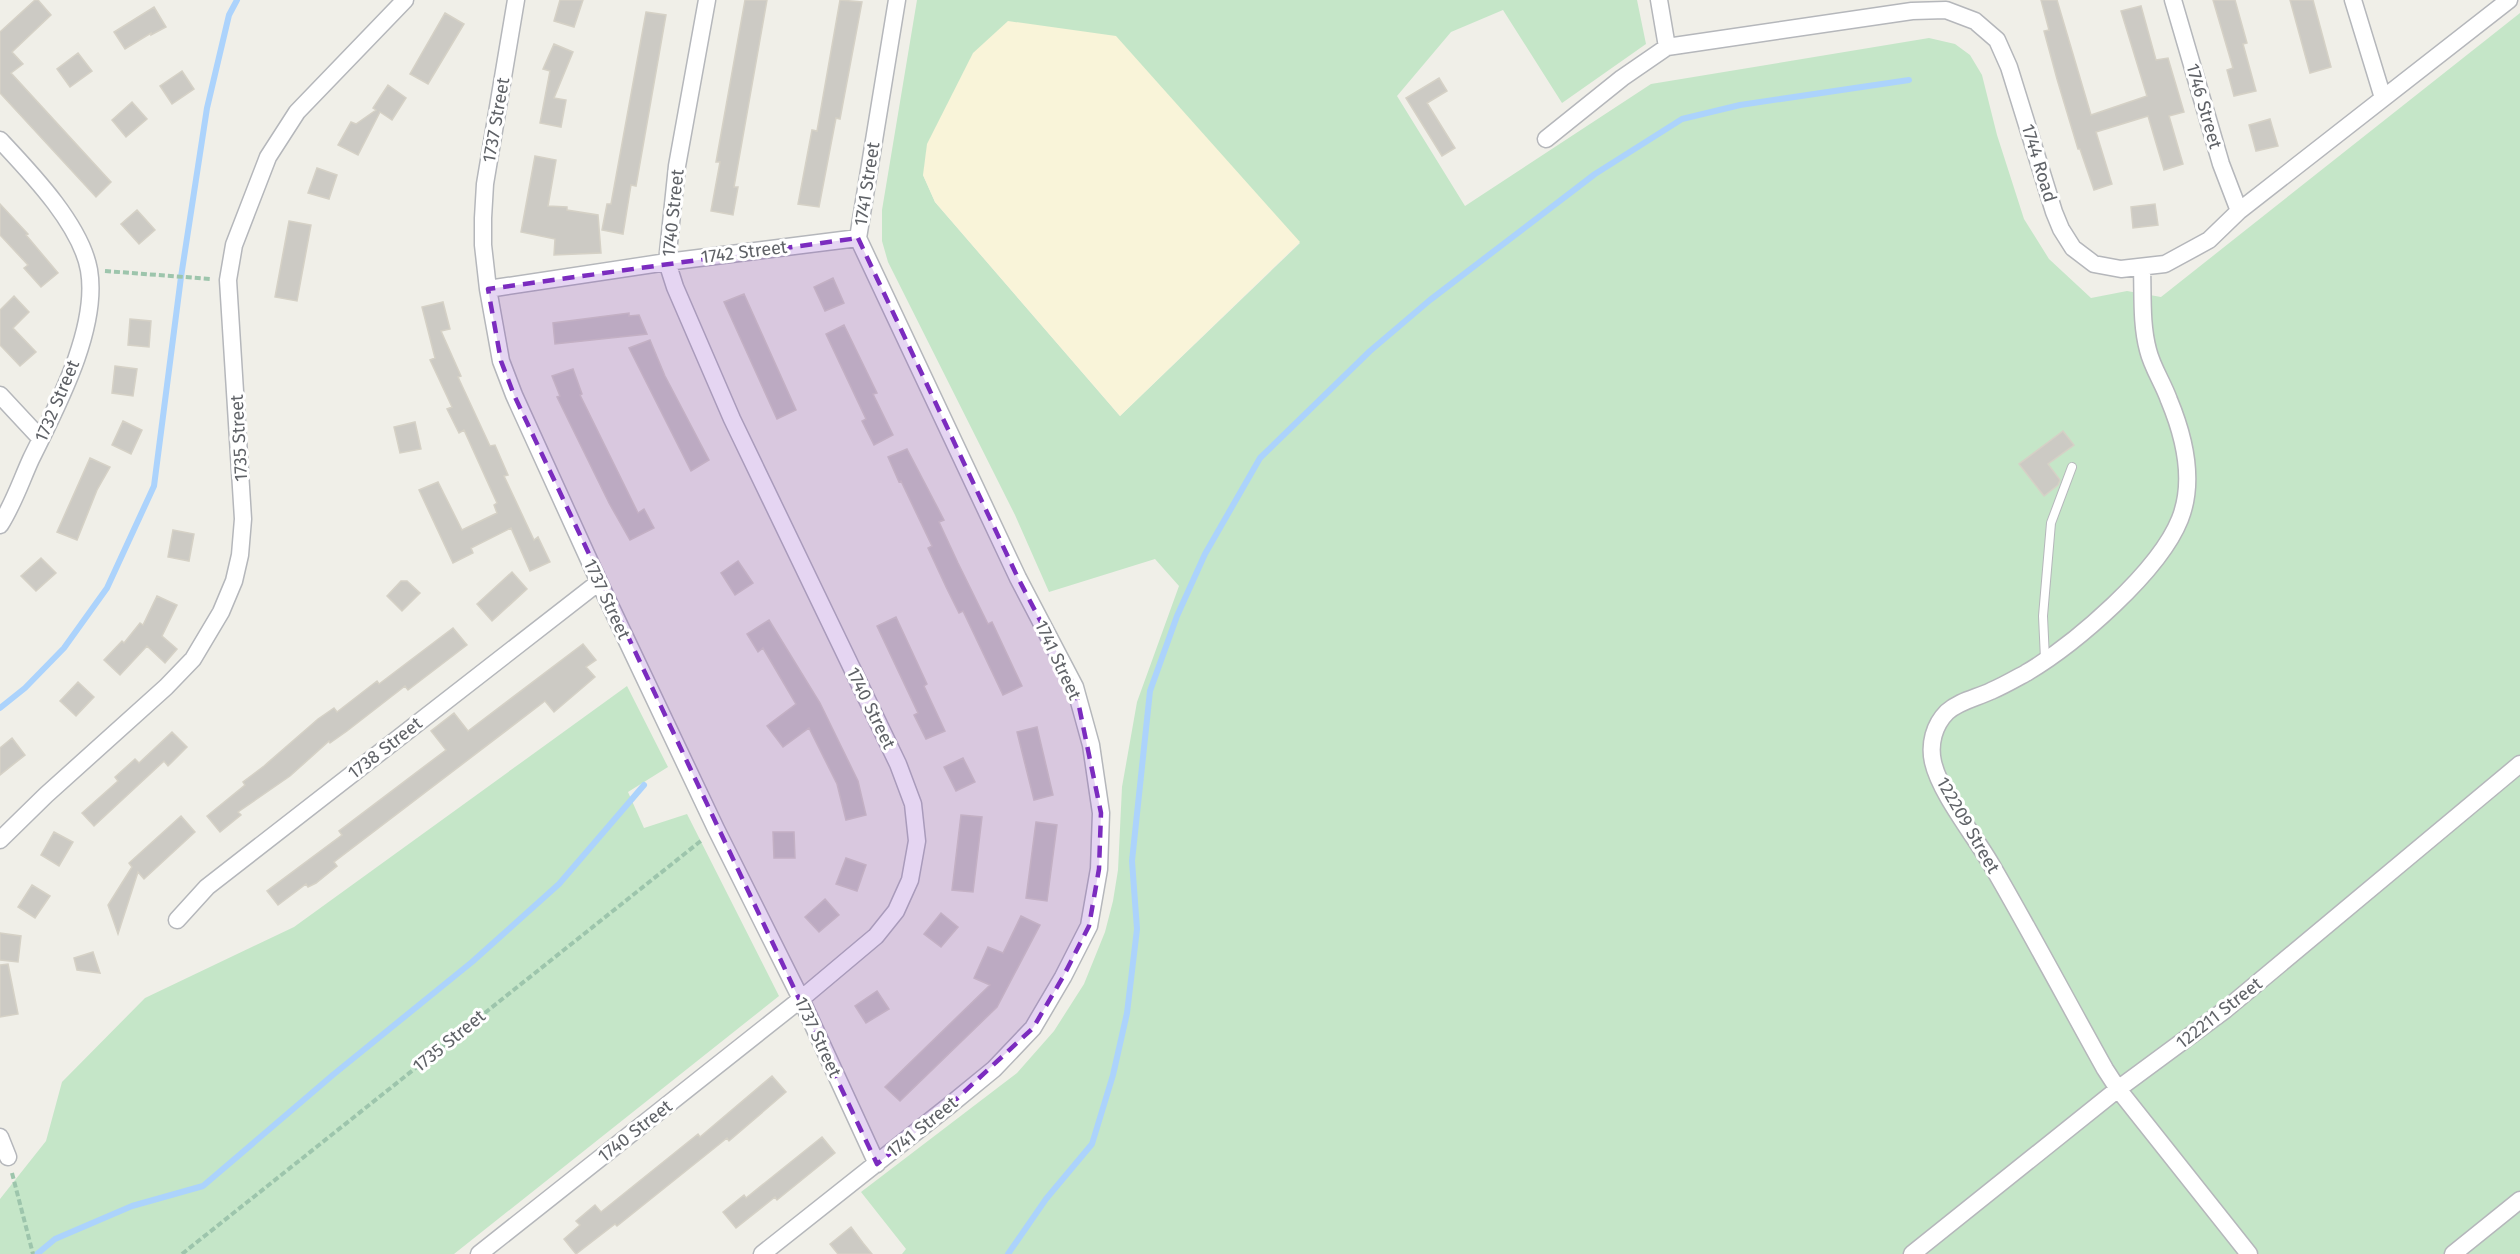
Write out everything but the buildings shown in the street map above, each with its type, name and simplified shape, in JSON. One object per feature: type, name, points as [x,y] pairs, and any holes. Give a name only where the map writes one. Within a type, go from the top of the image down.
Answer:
[{"type":"street","name":"1735 Street","points":[[0,840],[46,795],[166,687],[193,659],[220,612],[234,581],[240,555],[243,519],[228,280],[234,244],[268,157],[297,112],[405,0]]},
{"type":"street","name":"1737 Street","points":[[516,0],[485,184],[483,244],[488,289],[501,361],[598,582],[716,829],[801,999],[877,1164]]},
{"type":"street","name":"1740 Street","points":[[479,1254],[801,999],[876,936],[896,910],[910,880],[917,841],[913,804],[898,764],[732,419],[675,287],[667,262],[677,166],[707,0]]},
{"type":"street","name":"1741 Street","points":[[762,1254],[994,1068],[1033,1028],[1063,978],[1089,926],[1099,869],[1101,813],[1091,745],[1075,687],[1018,578],[858,238],[897,0]]},
{"type":"street","points":[[1659,0],[1667,47]]},
{"type":"street","name":"1746 Street","points":[[2173,0],[2224,173],[2239,211]]},
{"type":"street","points":[[2353,0],[2383,98]]},
{"type":"street","name":"1744 Road","points":[[1545,139],[1622,78],[1667,47],[1912,11],[1946,10],[1975,21],[1997,40],[2009,67],[2054,212],[2073,248],[2094,264],[2121,269],[2165,264],[2209,240],[2239,211],[2509,0]]},
{"type":"street","name":"1732 Street","points":[[0,140],[46,190],[72,231],[89,270],[90,299],[84,332],[67,384],[0,525]]},
{"type":"street","name":"1742 Street","points":[[488,289],[667,262],[858,238]]},
{"type":"street","name":"122209 Street","points":[[2142,267],[2143,329],[2148,353],[2170,400],[2184,448],[2187,482],[2180,519],[2153,564],[2117,602],[2028,672],[1959,704],[1948,712],[1938,723],[1932,742],[1933,762],[1945,790],[1990,863],[2118,1089],[2249,1254]]},
{"type":"street","points":[[0,395],[41,439]]},
{"type":"street","name":"1738 Street","points":[[177,920],[207,887],[598,582]]},
{"type":"street","name":"122211 Street","points":[[1912,1254],[2118,1089],[2225,1010],[2520,764]]},
{"type":"street","points":[[0,1137],[8,1157]]},
{"type":"street","points":[[2452,1254],[2520,1200]]},
{"type":"lane","points":[[2045,659],[2043,616],[2051,523],[2072,467]]},
{"type":"path","points":[[89,270],[228,280]]},
{"type":"path","name":"1735 Street","points":[[182,1254],[716,829]]},
{"type":"path","points":[[8,1157],[33,1254]]},
{"type":"highlighted area","points":[[858,238],[1018,578],[1075,687],[1101,813],[1099,869],[1089,926],[1063,977],[1033,1028],[950,1105],[877,1164],[514,395],[501,361],[488,289]]},
{"type":"green space","points":[[917,0],[1637,0],[1646,44],[1562,103],[1503,10],[1451,32],[1397,96],[1465,206],[1651,84],[1929,38],[1955,44],[1970,55],[1982,75],[1997,135],[2024,219],[2049,259],[2091,298],[2127,291],[2161,297],[2520,13],[2520,1254],[902,1254],[906,1249],[861,1192],[1017,1073],[1054,1031],[1084,984],[1105,932],[1113,901],[1118,870],[1122,787],[1137,702],[1179,586],[1155,559],[1049,592],[1015,515],[888,262],[882,241],[882,210]],"holes":[[[923,175],[1300,243],[1120,416],[935,202]]]},
{"type":"green space","points":[[627,686],[668,767],[628,792],[644,828],[687,814],[779,996],[454,1254],[0,1254],[0,1199],[46,1141],[62,1082],[145,998],[294,927]]},
{"type":"sand","points":[[1008,21],[1116,36],[1300,242],[1120,416],[935,202],[923,175],[927,144],[973,53]]},
{"type":"waterway","points":[[0,708],[25,688],[64,648],[107,588],[154,486],[181,277],[207,108],[229,15],[237,0]]},
{"type":"waterway","points":[[1008,1254],[1046,1199],[1092,1144],[1113,1075],[1127,1013],[1137,929],[1132,861],[1150,691],[1177,616],[1205,554],[1260,458],[1370,351],[1430,300],[1595,174],[1682,119],[1740,105],[1909,80]]},
{"type":"waterway","points":[[37,1254],[55,1239],[132,1206],[203,1186],[334,1074],[472,962],[559,884],[644,785]]}]
